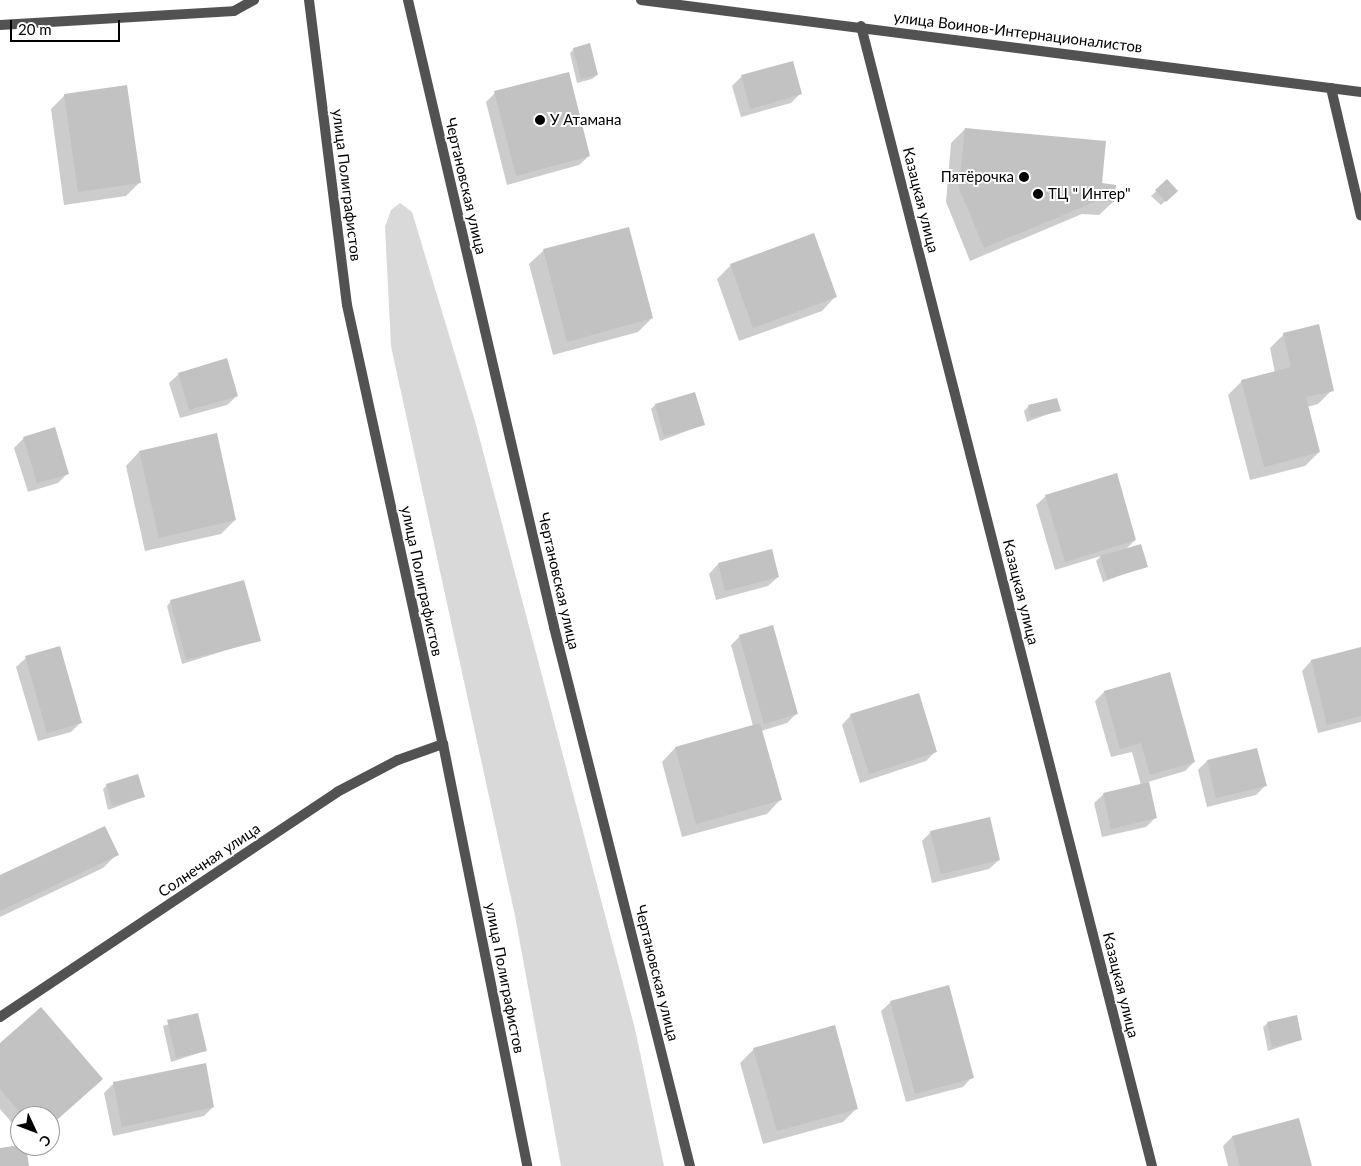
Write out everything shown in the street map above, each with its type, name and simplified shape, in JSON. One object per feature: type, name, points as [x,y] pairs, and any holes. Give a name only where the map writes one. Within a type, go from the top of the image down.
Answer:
[{"type":"street","points":[[0,25],[234,11],[254,0]]},
{"type":"street","name":"улица Полиграфистов","points":[[309,0],[346,305],[443,744],[527,1166]]},
{"type":"street","name":"Чертановская улица","points":[[408,0],[554,627],[690,1166]]},
{"type":"street","name":"улица Воинов-Интернационалистов","points":[[641,0],[861,26],[1361,92]]},
{"type":"street","name":"Казацкая улица","points":[[861,26],[1152,1166]]},
{"type":"street","points":[[1331,88],[1361,216]]},
{"type":"street","name":"Солнечная улица","points":[[0,1017],[337,792],[398,760],[443,744]]},
{"type":"shaded area","points":[[400,203],[412,212],[475,421],[635,1029],[664,1166],[561,1166],[515,916],[391,346],[385,227],[391,210]]},
{"type":"building","points":[[590,43],[598,75],[581,79],[573,48]]},
{"type":"building","points":[[793,61],[802,94],[750,109],[741,75]]},
{"type":"building","points":[[569,72],[590,156],[516,176],[494,91]]},
{"type":"building","points":[[127,85],[141,183],[78,192],[64,94]]},
{"type":"building","name":"ТЦ \" Интер\"","points":[[965,128],[1106,141],[1102,183],[1116,185],[1114,202],[1097,201],[984,248],[959,188]]},
{"type":"building","points":[[1167,179],[1178,191],[1166,202],[1155,190]]},
{"type":"building","points":[[629,227],[653,318],[567,342],[543,249]]},
{"type":"building","points":[[814,233],[837,297],[753,328],[730,264]]},
{"type":"building","points":[[1319,324],[1334,391],[1306,397],[1320,452],[1264,467],[1241,380],[1291,367],[1283,333]]},
{"type":"building","points":[[227,358],[238,396],[189,410],[178,373]]},
{"type":"building","points":[[695,392],[705,425],[664,437],[655,404]]},
{"type":"building","points":[[1057,398],[1061,411],[1031,418],[1028,405]]},
{"type":"building","points":[[55,427],[69,474],[37,483],[23,437]]},
{"type":"building","points":[[217,433],[236,520],[159,538],[139,451]]},
{"type":"building","points":[[1117,473],[1136,540],[1065,562],[1045,495]]},
{"type":"building","points":[[1141,544],[1148,567],[1107,579],[1100,556]]},
{"type":"building","points":[[772,549],[779,577],[725,591],[718,563]]},
{"type":"building","points":[[244,580],[261,641],[186,660],[170,600]]},
{"type":"building","points":[[773,625],[798,714],[764,724],[739,635]]},
{"type":"building","points":[[60,646],[82,723],[47,733],[25,656]]},
{"type":"building","points":[[1361,647],[1361,716],[1327,725],[1311,660]]},
{"type":"building","points":[[1170,672],[1195,762],[1150,775],[1141,743],[1120,749],[1104,691]]},
{"type":"building","points":[[919,693],[937,752],[869,774],[850,714]]},
{"type":"building","points":[[760,723],[782,800],[696,824],[675,747]]},
{"type":"building","points":[[1257,748],[1267,786],[1216,798],[1207,760]]},
{"type":"building","points":[[138,774],[145,797],[112,806],[106,784]]},
{"type":"building","points":[[1149,782],[1157,818],[1111,829],[1103,793]]},
{"type":"building","points":[[990,817],[1000,860],[941,874],[930,831]]},
{"type":"building","points":[[105,826],[119,855],[0,911],[0,875]]},
{"type":"building","points":[[949,985],[974,1078],[915,1094],[890,1001]]},
{"type":"building","points":[[41,1007],[103,1079],[60,1117],[60,1106],[14,1106],[0,1089],[0,1043]]},
{"type":"building","points":[[198,1013],[207,1051],[176,1058],[167,1020]]},
{"type":"building","points":[[1297,1015],[1302,1040],[1272,1047],[1267,1022]]},
{"type":"building","points":[[835,1025],[858,1109],[777,1131],[753,1048]]},
{"type":"building","points":[[206,1063],[214,1107],[122,1127],[113,1082]]},
{"type":"building","points":[[1299,1118],[1312,1166],[1240,1166],[1232,1136]]},
{"type":"building","points":[[10,1146],[10,1156],[28,1156],[29,1166],[0,1166],[0,1148]]},
{"type":"place","name":"У Атамана","points":[[540,120]]},
{"type":"place","name":"Пятёрочка","points":[[1024,177]]},
{"type":"place","name":"ТЦ \" Интер\"","points":[[1038,194]]}]
